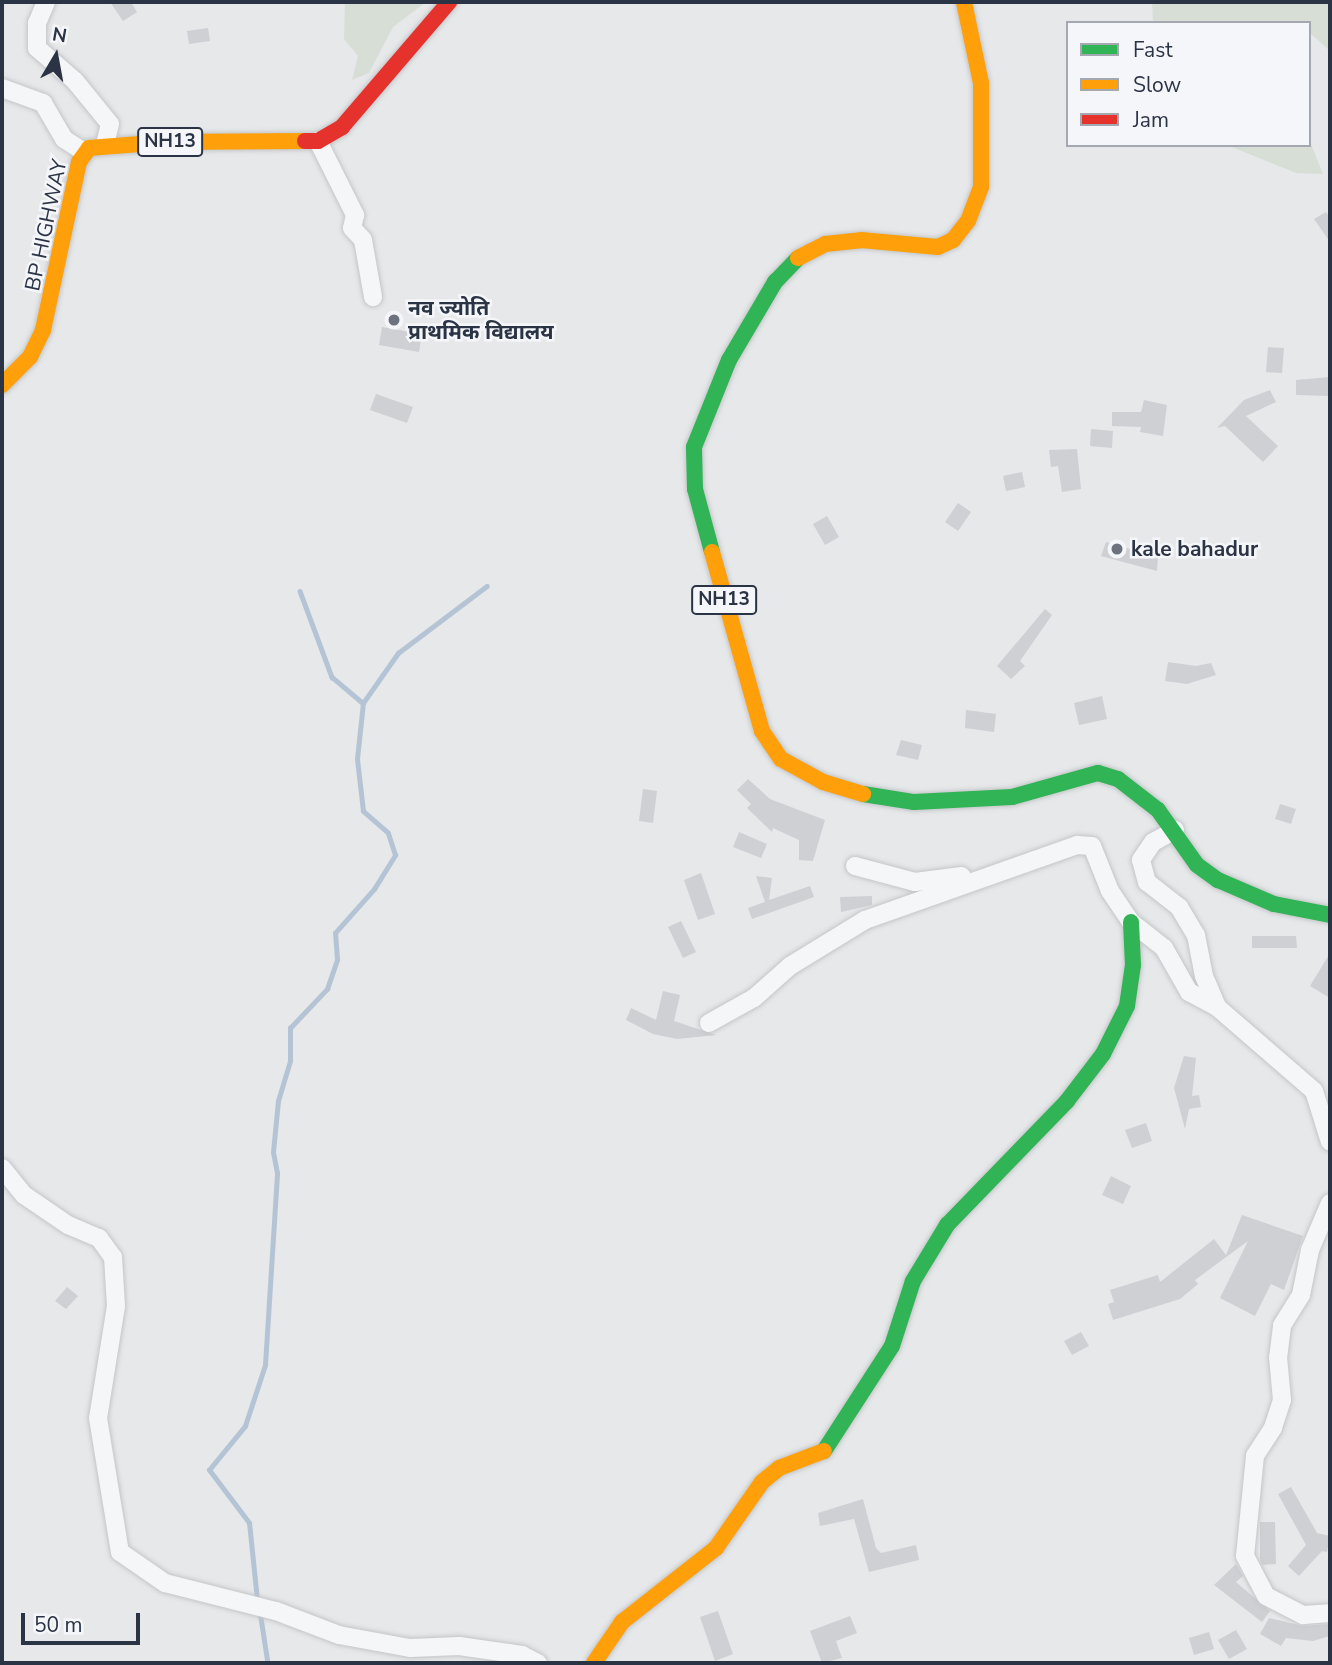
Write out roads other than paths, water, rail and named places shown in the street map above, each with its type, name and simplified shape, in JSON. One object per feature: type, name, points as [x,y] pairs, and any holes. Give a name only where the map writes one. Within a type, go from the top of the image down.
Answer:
[{"type":"main road","points":[[318,141],[342,127],[449,2]]},
{"type":"main road","name":"NH13","points":[[964,2],[981,83],[981,187],[968,221],[953,240],[938,247],[861,240],[825,244],[799,257],[775,282],[729,360],[700,428],[693,464],[702,517],[762,732],[781,759],[799,771],[871,796],[914,802],[1012,797],[1098,773],[1118,779],[1175,830],[1197,865],[1218,880],[1274,904],[1330,915]]},
{"type":"main road","name":"BP HIGHWAY","points":[[2,385],[30,357],[43,330],[84,152],[105,144],[318,141]]},
{"type":"main road","points":[[594,1663],[622,1622],[716,1548],[762,1482],[779,1468],[825,1451],[841,1431],[865,1383],[892,1346],[913,1281],[947,1225],[1067,1101],[1103,1054],[1127,1006],[1133,965],[1131,922]]},
{"type":"street","points":[[46,2],[37,23],[37,48],[75,81],[110,124],[105,144]]},
{"type":"street","points":[[2,88],[43,103],[64,139],[84,152]]},
{"type":"street","points":[[318,141],[355,215],[352,228],[363,240],[373,297]]},
{"type":"street","points":[[1175,830],[1153,842],[1141,860],[1147,882],[1179,907],[1196,935],[1203,976],[1217,1007]]},
{"type":"street","points":[[709,1023],[754,998],[790,966],[865,920],[1045,859],[1077,845],[1092,846],[1110,891],[1131,922],[1164,948],[1189,992],[1217,1007],[1314,1091],[1330,1142]]},
{"type":"street","points":[[855,866],[915,881],[1045,859]]},
{"type":"street","points":[[2,1167],[24,1195],[68,1225],[99,1238],[113,1257],[116,1306],[98,1418],[120,1552],[165,1583],[276,1611],[338,1636],[410,1648],[459,1646],[509,1653],[538,1663]]},
{"type":"street","points":[[1330,1203],[1310,1250],[1301,1294],[1282,1325],[1278,1357],[1282,1400],[1273,1428],[1255,1456],[1245,1556],[1266,1596],[1304,1615],[1330,1613]]},
{"type":"waterway","points":[[257,1600],[249,1523],[209,1470],[245,1426],[265,1365],[277,1173],[273,1152],[278,1101],[290,1061],[290,1028],[327,989],[337,960],[335,933],[374,889],[395,855],[388,833],[363,811],[357,759],[363,703],[398,653],[487,586]]},
{"type":"waterway","points":[[300,591],[332,677],[363,703]]},
{"type":"waterway","points":[[260,1611],[268,1663]]},
{"type":"place","name":"नव ज्योति प्राथमिक विद्यालय","points":[[394,320]]},
{"type":"place","name":"kale bahadur","points":[[1117,549]]}]
